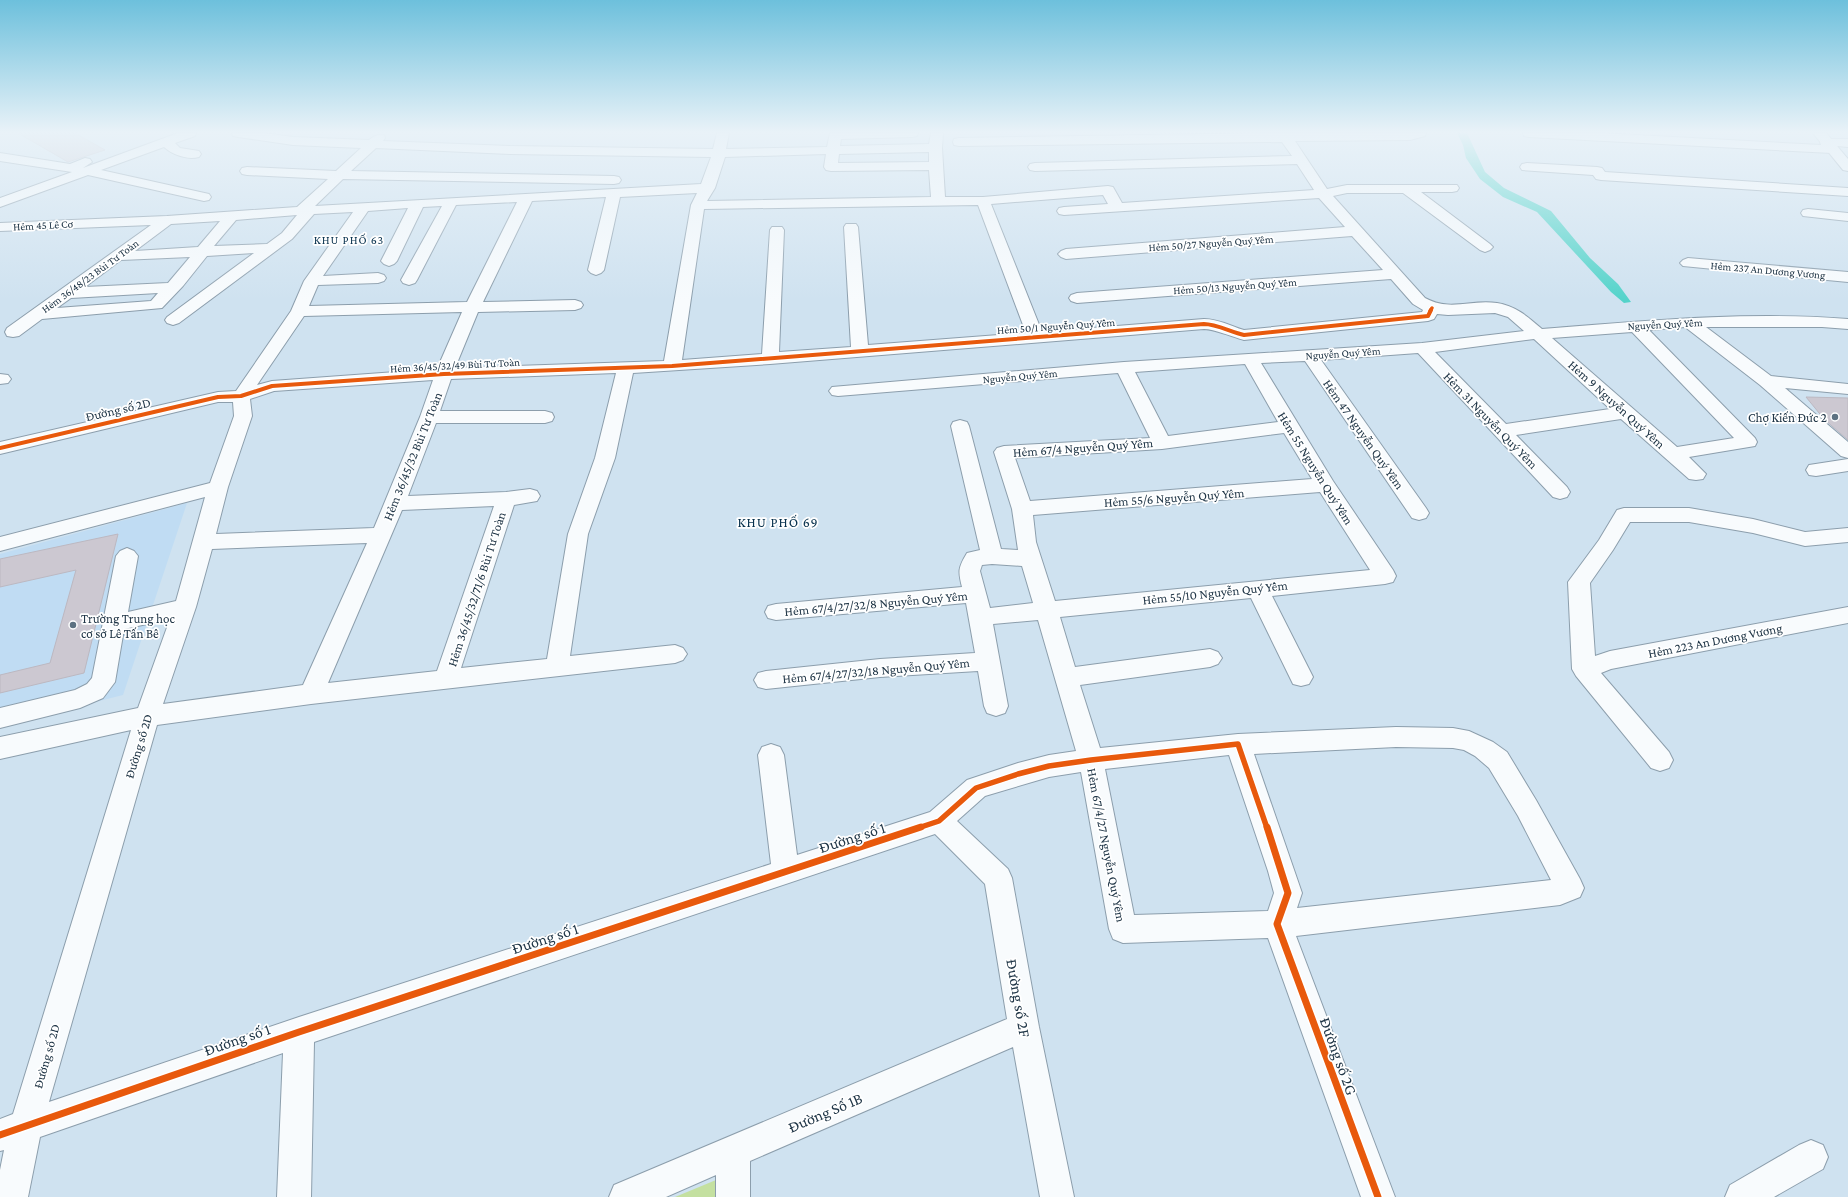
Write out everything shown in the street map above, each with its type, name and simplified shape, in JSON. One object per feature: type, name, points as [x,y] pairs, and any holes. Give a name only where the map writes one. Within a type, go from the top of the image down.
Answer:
[{"type":"street","points":[[0,203],[38,189]]},
{"type":"street","points":[[167,189],[204,197]]},
{"type":"street","points":[[174,320],[268,248],[287,236],[305,211],[327,189]]},
{"type":"street","name":"Hẻm 45 Lê Cơ","points":[[0,227],[167,220],[418,203],[692,189]]},
{"type":"street","points":[[672,366],[698,205],[707,189]]},
{"type":"street","points":[[937,189],[938,201]]},
{"type":"street","points":[[1320,189],[1356,232],[1419,301],[1432,308]]},
{"type":"street","points":[[1064,211],[1323,194],[1355,189]]},
{"type":"street","points":[[1408,189],[1485,247]]},
{"type":"street","points":[[1799,189],[1848,192]]},
{"type":"street","points":[[698,205],[983,201],[1108,190],[1117,208]]},
{"type":"street","points":[[596,270],[614,193]]},
{"type":"street","name":"Hẻm 36/45/32 Bùi Tư Toàn","points":[[311,694],[380,535],[396,503],[444,374],[472,308],[500,254],[526,198]]},
{"type":"street","points":[[983,201],[1036,338]]},
{"type":"street","points":[[409,280],[451,202]]},
{"type":"street","points":[[389,261],[418,203]]},
{"type":"street","points":[[241,396],[299,311],[312,281],[363,207]]},
{"type":"street","points":[[1808,213],[1848,217]]},
{"type":"street","points":[[38,314],[156,305],[172,288],[231,216]]},
{"type":"street","name":"Hẻm 36/48/23 Bùi Tư Toàn","points":[[13,332],[167,220]]},
{"type":"street","points":[[851,227],[860,351]]},
{"type":"street","points":[[770,359],[777,230]]},
{"type":"street","name":"Hẻm 50/27 Nguyễn Quý Yêm","points":[[1066,254],[1356,232]]},
{"type":"street","points":[[118,256],[268,248]]},
{"type":"street","name":"Hẻm 237 An Dương Vương","points":[[1688,263],[1848,277]]},
{"type":"street","name":"Hẻm 50/13 Nguyễn Quý Yêm","points":[[1077,298],[1394,274]]},
{"type":"street","points":[[312,281],[378,278]]},
{"type":"street","points":[[67,293],[172,288]]},
{"type":"street","points":[[299,311],[575,305]]},
{"type":"street","name":"Hẻm 50/1 Nguyễn Quý Yêm","points":[[672,366],[1204,324],[1214,324],[1222,329],[1244,335],[1428,316],[1432,308]]},
{"type":"street","name":"Hẻm 9 Nguyễn Quý Yêm","points":[[1432,308],[1448,310],[1496,308],[1514,314],[1696,474]]},
{"type":"street","points":[[1689,322],[1766,382],[1848,452]]},
{"type":"street","name":"Nguyễn Quý Yêm","points":[[838,392],[1124,367],[1422,348],[1538,334],[1689,322],[1822,322],[1848,324]]},
{"type":"street","points":[[1636,326],[1748,442],[1672,454]]},
{"type":"street","name":"Hẻm 31 Nguyễn Quý Yêm","points":[[1422,348],[1560,492]]},
{"type":"street","name":"Hẻm 47 Nguyễn Quý Yêm","points":[[1310,356],[1418,513]]},
{"type":"street","name":"Hẻm 55 Nguyễn Quý Yêm","points":[[1250,359],[1325,485],[1384,576]]},
{"type":"street","name":"Hẻm 36/45/32/49 Bùi Tư Toàn","points":[[241,396],[272,386],[444,374],[672,366]]},
{"type":"street","points":[[557,667],[578,534],[605,458],[626,367]]},
{"type":"street","points":[[1124,367],[1162,442]]},
{"type":"street","points":[[1766,382],[1848,389]]},
{"type":"street","name":"Đường số 2D","points":[[0,448],[218,397],[241,396],[243,416],[218,487],[185,607],[147,716],[13,1130],[11,1197]]},
{"type":"street","points":[[1501,431],[1625,413]]},
{"type":"street","points":[[429,417],[545,417]]},
{"type":"street","points":[[960,426],[992,556]]},
{"type":"street","name":"Hẻm 67/4 Nguyễn Quý Yêm","points":[[1004,452],[1162,442],[1290,426]]},
{"type":"street","name":"Hẻm 67/4/27 Nguyễn Quý Yêm","points":[[1004,452],[1022,509],[1026,542],[1091,760],[1123,929],[1277,924]]},
{"type":"street","points":[[1816,470],[1848,465]]},
{"type":"street","name":"Hẻm 55/6 Nguyễn Quý Yêm","points":[[1022,509],[1325,485]]},
{"type":"street","points":[[0,544],[218,487]]},
{"type":"street","points":[[396,503],[506,499],[530,496]]},
{"type":"street","name":"Hẻm 36/45/32/71/6 Bùi Tư Toàn","points":[[446,679],[506,499]]},
{"type":"street","points":[[1660,760],[1584,669],[1579,582],[1606,545],[1624,515],[1689,515],[1752,526],[1805,539],[1848,535]]},
{"type":"street","points":[[204,542],[380,535]]},
{"type":"street","points":[[0,718],[80,698],[95,691],[103,682],[127,556]]},
{"type":"street","points":[[996,706],[987,661],[981,617],[969,571],[974,558],[992,556],[1032,559]]},
{"type":"street","name":"Hẻm 55/10 Nguyễn Quý Yêm","points":[[981,617],[1045,609],[1384,576]]},
{"type":"street","points":[[1256,588],[1301,677]]},
{"type":"street","name":"Hẻm 67/4/27/32/8 Nguyễn Quý Yêm","points":[[776,612],[975,594]]},
{"type":"street","points":[[115,623],[185,607]]},
{"type":"street","name":"Hẻm 223 An Dương Vương","points":[[1584,669],[1610,660],[1848,615]]},
{"type":"street","points":[[0,748],[147,716],[311,694],[675,654]]},
{"type":"street","points":[[1067,676],[1210,658]]},
{"type":"street","name":"Hẻm 67/4/27/32/18 Nguyễn Quý Yêm","points":[[766,680],[880,668],[987,661]]},
{"type":"street","name":"Đường số 1","points":[[13,1130],[299,1032],[939,821],[976,788],[1018,774],[1049,766],[1238,744],[1410,737],[1453,738],[1469,741],[1484,749],[1498,760],[1527,808],[1570,888],[1560,892],[1277,924]]},
{"type":"street","points":[[1238,744],[1282,871],[1288,893],[1277,924]]},
{"type":"street","points":[[771,755],[786,872]]},
{"type":"street","name":"Đường số 2F","points":[[939,821],[998,878],[1024,1027],[1057,1197]]},
{"type":"street","name":"Đường số 2G","points":[[1277,924],[1378,1197]]},
{"type":"street","name":"Đường Số 1B","points":[[626,1197],[1024,1027]]},
{"type":"street","points":[[294,1197],[299,1032]]},
{"type":"street","points":[[733,1151],[733,1197]]},
{"type":"street","points":[[1742,1197],[1811,1157]]},
{"type":"shaded area","points":[[1493,189],[1506,189],[1551,211],[1590,258],[1618,284],[1631,302],[1624,303],[1611,292],[1537,212],[1503,197]]},
{"type":"shaded area","name":"Trường Trung học cơ sở Lê Tấn Bê","points":[[187,503],[123,695],[0,726],[0,554]]},
{"type":"shaded area","points":[[716,1180],[716,1197],[675,1197]]},
{"type":"building","name":"Chợ Kiến Đức 2","points":[[1806,397],[1848,398],[1848,440],[1824,419]]},
{"type":"building","points":[[118,534],[84,673],[0,693],[0,675],[50,663],[76,570],[0,587],[0,559]]},
{"type":"cycle path","points":[[0,448],[218,397],[241,396],[272,386],[444,374],[672,366],[1204,324],[1214,324],[1222,329],[1244,335],[1428,316],[1432,308]]},
{"type":"cycle path","points":[[0,1135],[299,1032],[939,821],[976,788],[1018,774],[1049,766],[1091,760],[1238,744],[1282,871],[1288,893],[1277,924],[1378,1197]]},
{"type":"place","name":"Chợ Kiến Đức 2","points":[[1835,417]]},
{"type":"place","name":"Trường Trung học cơ sở Lê Tấn Bê","points":[[73,625]]},
{"type":"district","name":"KHU PHỐ 63","points":[[349,240]]},
{"type":"district","name":"KHU PHỐ 69","points":[[778,522]]}]
